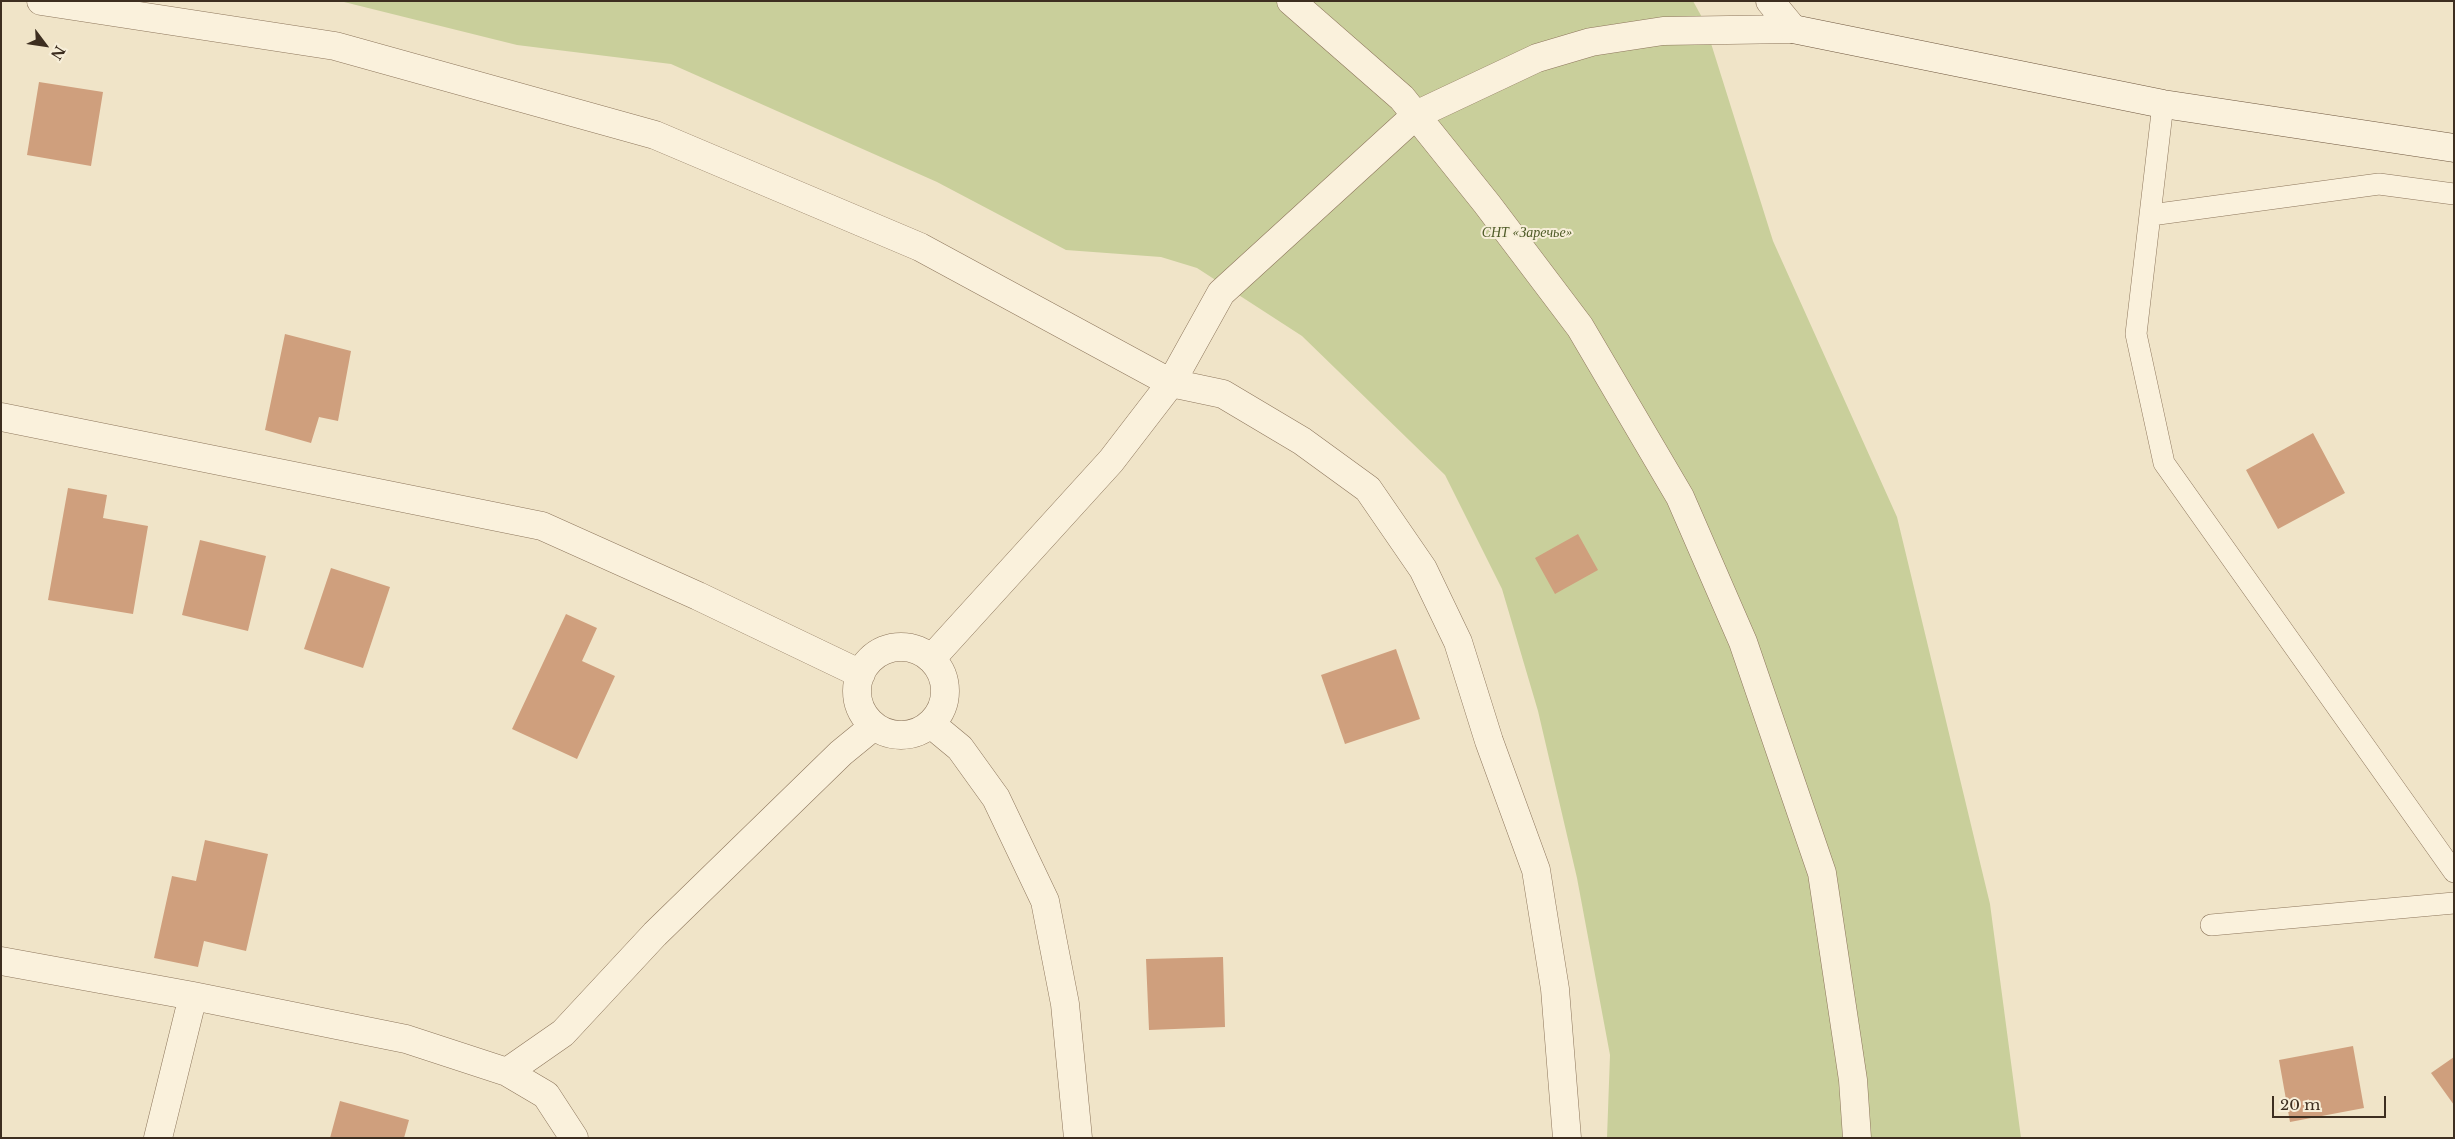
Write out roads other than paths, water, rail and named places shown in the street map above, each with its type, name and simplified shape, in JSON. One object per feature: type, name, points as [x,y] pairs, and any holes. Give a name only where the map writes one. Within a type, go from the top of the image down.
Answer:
[{"type":"street","points":[[41,1],[335,46],[655,135],[920,248],[1171,383],[1223,394],[1302,441],[1368,489],[1423,570],[1458,642],[1489,741],[1536,870],[1555,989],[1567,1138]]},
{"type":"street","points":[[1291,1],[1402,98],[1487,204],[1580,327],[1680,496],[1743,642],[1822,872],[1853,1080],[1857,1138]]},
{"type":"street","points":[[1770,1],[1793,29]]},
{"type":"street","points":[[931,659],[1111,461],[1171,383],[1221,293],[1416,115],[1537,58],[1591,42],[1663,31],[1793,29],[2163,104],[2454,148]]},
{"type":"street","points":[[1,416],[542,526],[698,596],[861,674]]},
{"type":"street","points":[[892,648],[906,648],[919,651],[931,659],[940,670],[944,684],[944,698],[940,712],[931,724],[921,731],[909,735],[896,735],[874,726],[864,715],[858,702],[857,688],[861,674],[868,662],[879,653],[892,648]]},
{"type":"street","points":[[931,724],[960,748],[996,798],[1044,901],[1064,1004],[1078,1138]]},
{"type":"street","points":[[507,1072],[563,1033],[655,934],[841,754],[874,726]]},
{"type":"street","points":[[1,961],[193,996],[406,1039],[507,1072],[546,1095],[574,1138]]},
{"type":"street","points":[[158,1138],[193,996]]},
{"type":"lane","points":[[2163,104],[2136,334],[2164,463],[2454,872]]},
{"type":"lane","points":[[2151,215],[2380,184],[2454,194]]},
{"type":"lane","points":[[2211,925],[2454,903]]},
{"type":"park label","name":"СНТ «Заречье»","points":[[1527,233]]}]
